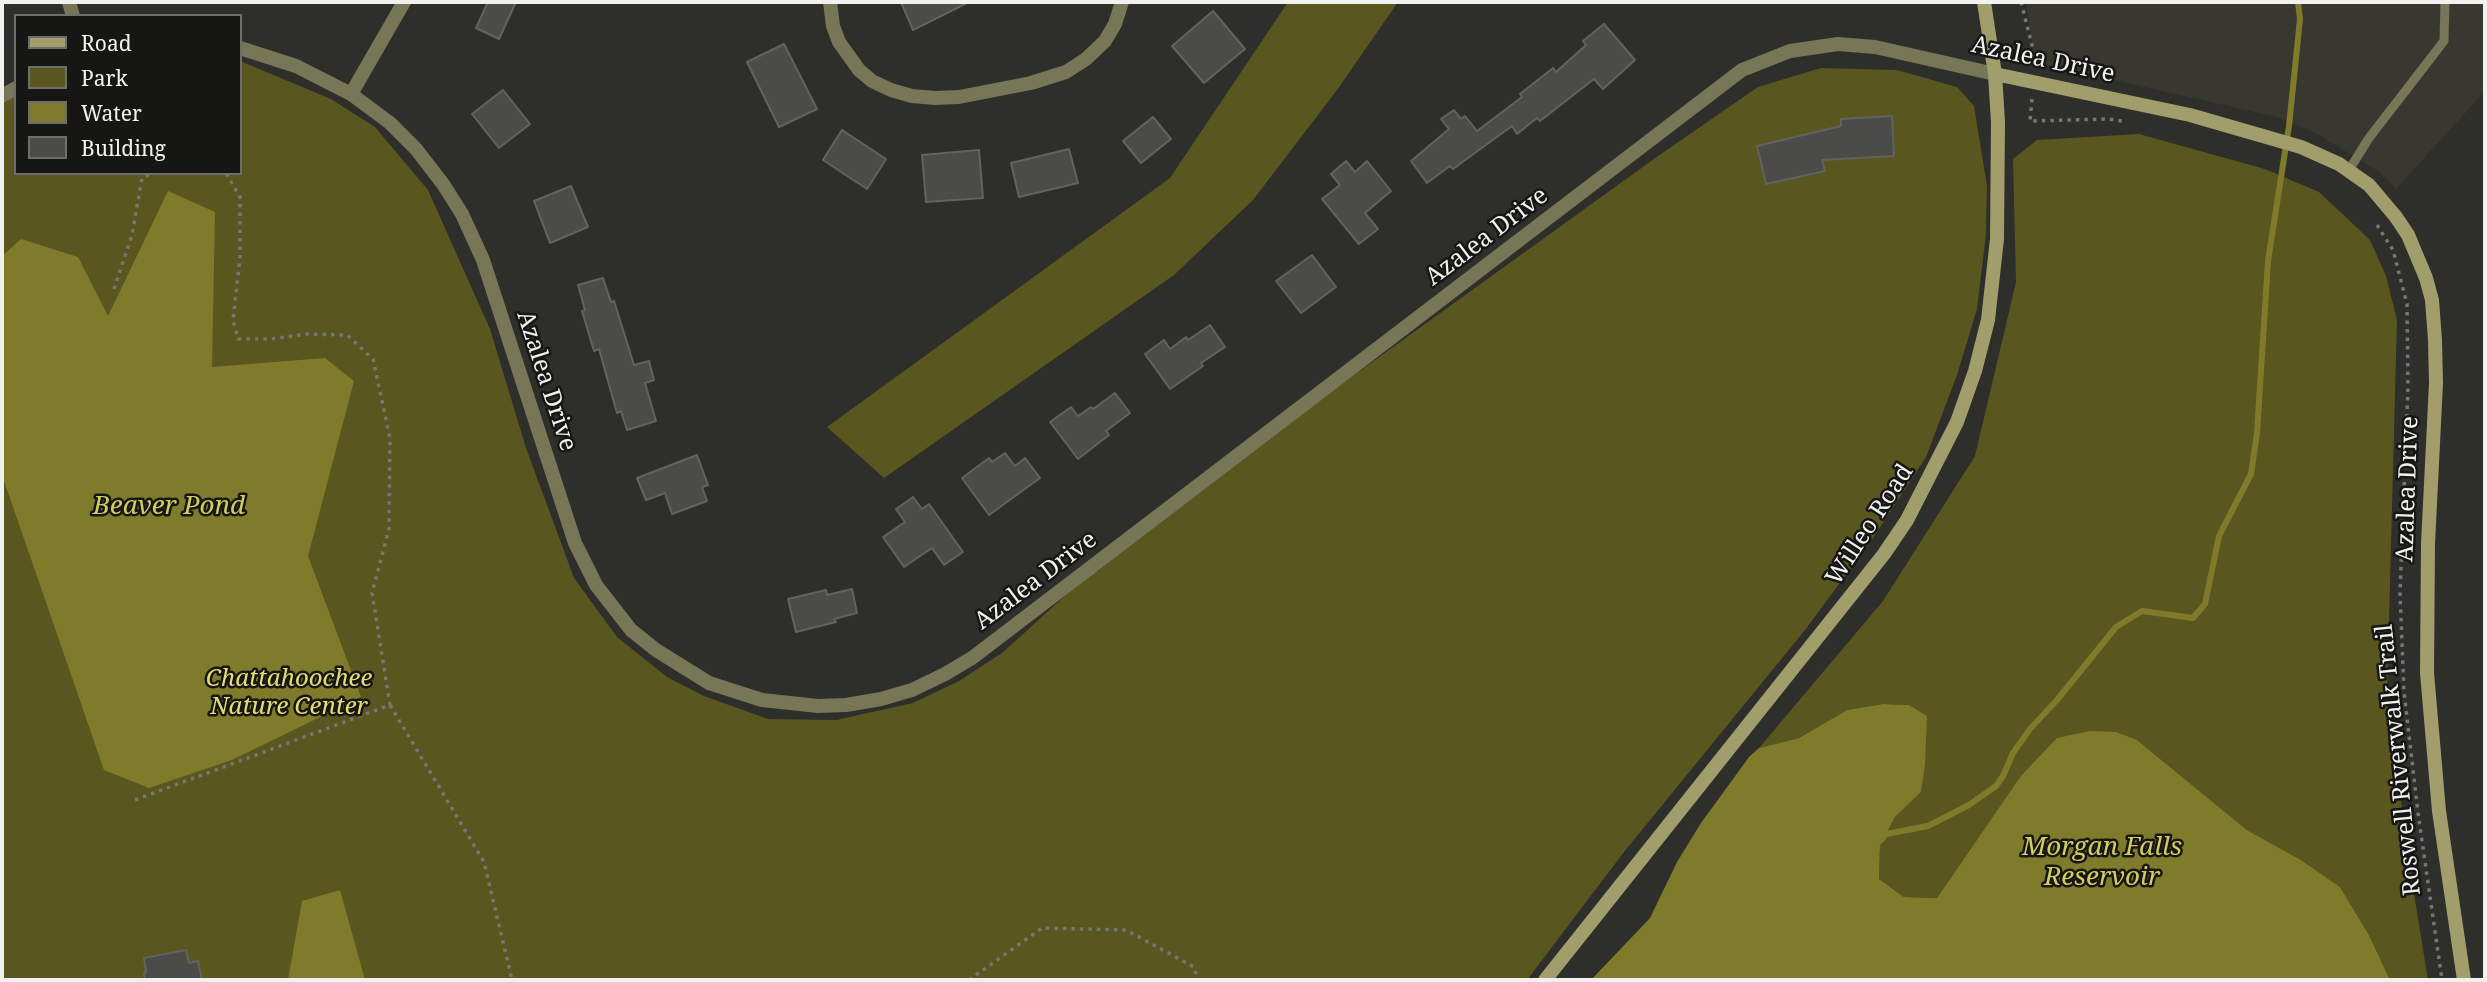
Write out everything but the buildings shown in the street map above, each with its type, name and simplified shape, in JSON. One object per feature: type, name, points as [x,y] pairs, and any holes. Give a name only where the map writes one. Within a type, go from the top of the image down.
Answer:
[{"type":"street","points":[[351,94],[404,2]]},
{"type":"street","points":[[830,2],[833,26],[839,42],[859,70],[872,81],[891,90],[912,96],[935,98],[959,97],[1031,83],[1066,72],[1086,59],[1105,41],[1115,24],[1122,2]]},
{"type":"street","name":"Willeo Road","points":[[1545,980],[1865,580],[1907,520],[1957,422],[1982,345],[1992,293],[1997,239],[1998,122],[1995,74],[1984,2]]},
{"type":"street","name":"Azalea Drive","points":[[242,49],[296,66],[351,94],[390,122],[416,149],[443,184],[462,214],[483,260],[575,543],[596,585],[631,631],[709,683],[762,700],[818,706],[858,703],[912,690],[972,658],[1742,70],[1790,51],[1838,44],[1875,47],[2190,116],[2301,147],[2349,170],[2383,200],[2408,235],[2422,267],[2431,300],[2436,361],[2428,544],[2428,685],[2439,811],[2464,980]]},
{"type":"lane","points":[[2349,170],[2369,138],[2444,41],[2445,2]]},
{"type":"path","points":[[2021,2],[2033,49],[2034,83],[2030,121],[2108,119],[2134,122]]},
{"type":"path","points":[[114,289],[132,235],[142,178],[148,175]]},
{"type":"path","points":[[227,175],[240,197],[240,257],[233,320],[238,340],[271,340],[305,334],[347,335],[373,359],[390,438],[389,529],[372,593],[390,705],[484,862],[512,980]]},
{"type":"path","name":"Roswell Riverwalk Trail","points":[[2374,218],[2393,250],[2407,304],[2408,388],[2400,593],[2404,692],[2442,980]]},
{"type":"path","points":[[135,800],[390,705]]},
{"type":"path","points":[[969,980],[1042,928],[1126,930],[1194,967],[1198,980]]},
{"type":"shaded area","points":[[2026,2],[2485,2],[2485,91],[2396,189],[2381,173],[2316,133],[2277,117],[2035,62]]},
{"type":"green space","points":[[1288,2],[1398,2],[1337,90],[1253,200],[1174,275],[884,478],[827,427],[1170,178]]},
{"type":"green space","name":"Chattahoochee Nature Center","points":[[242,62],[331,99],[375,127],[428,190],[490,329],[526,448],[574,578],[617,637],[667,677],[704,696],[768,719],[836,720],[913,703],[959,681],[1002,653],[1131,536],[1658,156],[1758,87],[1821,68],[1897,70],[1957,87],[1974,106],[1987,186],[1986,234],[1977,309],[1957,375],[1926,457],[1873,538],[1805,630],[1624,852],[1527,980],[2,980],[2,104],[14,96],[14,175],[242,175]]},
{"type":"green space","points":[[2139,134],[2265,169],[2319,192],[2370,240],[2386,276],[2397,320],[2387,694],[2428,980],[2390,980],[2369,935],[2340,887],[2301,860],[2247,830],[2137,740],[2020,777],[1937,898],[1904,897],[1879,879],[1880,846],[1895,817],[1921,792],[1926,716],[1909,705],[1883,704],[1847,710],[1799,738],[1759,748],[1883,601],[1975,456],[2016,282],[2013,159],[2037,140]]},
{"type":"water","name":"Beaver Pond","points":[[168,191],[215,212],[212,367],[325,358],[354,381],[308,556],[361,697],[232,760],[149,788],[104,770],[2,475],[2,256],[21,239],[78,257],[108,316]]},
{"type":"water","name":"Morgan Falls Reservoir","points":[[1883,704],[1909,705],[1927,716],[1921,792],[1895,817],[1880,846],[1879,879],[1904,897],[1937,898],[2020,777],[2057,738],[2090,731],[2116,732],[2137,740],[2247,830],[2301,860],[2340,887],[2369,935],[2390,980],[1591,980],[1650,918],[1677,862],[1701,823],[1749,757],[1759,748],[1799,738],[1847,710]]},
{"type":"water","points":[[340,890],[365,980],[288,980],[302,901]]},
{"type":"waterway","points":[[1881,840],[1886,834],[1928,826],[1969,805],[1996,786],[2013,753],[2030,729],[2116,627],[2142,611],[2193,618],[2205,604],[2219,536],[2251,474],[2257,433],[2268,261],[2289,126],[2300,19],[2298,2]]}]
